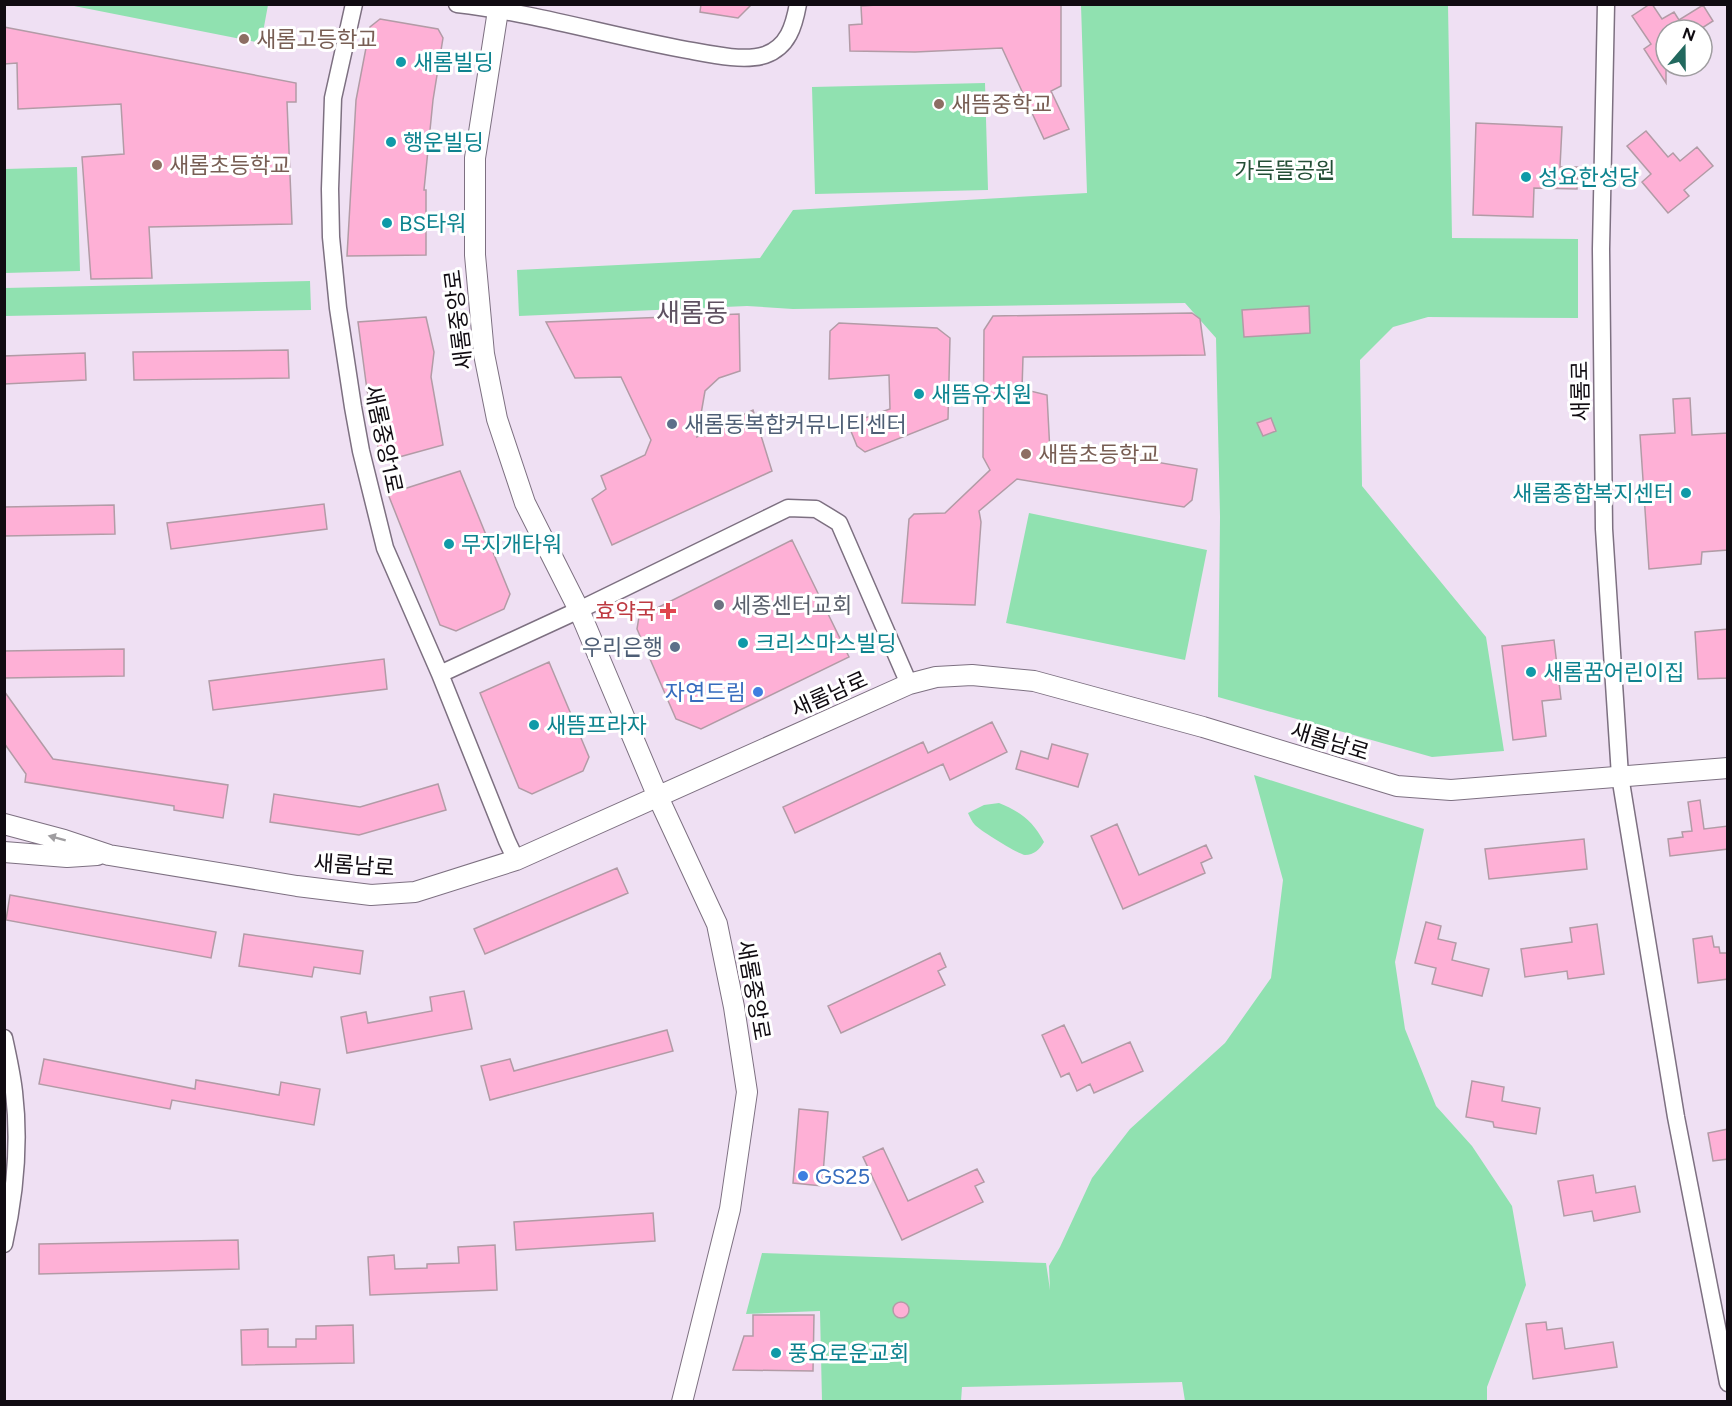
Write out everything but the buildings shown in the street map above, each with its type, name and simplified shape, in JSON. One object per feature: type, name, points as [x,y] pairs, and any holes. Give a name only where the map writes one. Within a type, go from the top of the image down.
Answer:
[{"type":"street","name":"새롬중앙1로","points":[[354,4],[333,98],[330,189],[331,237],[338,308],[361,451],[386,548],[516,860]]},
{"type":"street","points":[[457,4],[499,7],[645,42],[743,58],[765,55],[786,41],[795,25],[798,4]]},
{"type":"street","name":"새롬로","points":[[1606,4],[1601,249],[1604,529],[1620,777],[1677,1117],[1728,1383]]},
{"type":"street","name":"새롬중앙로","points":[[499,7],[475,158],[475,255],[484,354],[497,419],[525,503],[579,610],[658,797],[717,924],[734,1007],[747,1092],[730,1209],[682,1401]]},
{"type":"street","points":[[440,674],[579,610],[788,508],[816,509],[839,523],[909,684]]},
{"type":"street","name":"새롬남로","points":[[4,825],[64,840],[109,855],[371,895],[416,892],[516,860],[909,684],[936,677],[972,675],[1034,681],[1203,727],[1397,786],[1451,790],[1728,768]]},
{"type":"street","name":"새롬남로","points":[[4,852],[66,857],[109,855]]},
{"type":"street","points":[[4,1038],[14,1093],[16,1158],[11,1213],[4,1244]]},
{"type":"green space","points":[[69,5],[268,5],[261,43]]},
{"type":"green space","name":"가득뜰공원","points":[[1081,5],[1448,5],[1452,238],[1578,239],[1578,318],[1428,317],[1393,327],[1360,360],[1362,486],[1486,637],[1504,751],[1432,757],[1218,697],[1220,517],[1216,338],[1185,303],[793,309],[747,306],[519,316],[517,270],[760,258],[793,210],[1087,193]]},
{"type":"green space","points":[[985,83],[988,190],[815,194],[812,87]]},
{"type":"green space","points":[[77,167],[80,271],[5,273],[5,169]]},
{"type":"green space","points":[[310,281],[311,310],[5,316],[5,288]]},
{"type":"green space","points":[[1029,513],[1207,550],[1185,660],[1006,623]]},
{"type":"green space","points":[[1254,775],[1424,829],[1395,962],[1405,1029],[1436,1106],[1472,1146],[1512,1206],[1526,1285],[1487,1387],[1487,1401],[1185,1401],[1182,1382],[962,1387],[961,1401],[822,1401],[820,1311],[746,1314],[762,1253],[1046,1263],[1050,1290],[1049,1266],[1092,1178],[1130,1129],[1225,1043],[1271,978],[1283,880]]},
{"type":"green space","points":[[999,803],[1014,810],[1031,823],[1044,842],[1041,847],[1031,854],[1021,854],[984,832],[975,825],[968,813],[984,805]]},
{"type":"place","name":"새롬고등학교","points":[[244,39]]},
{"type":"place","name":"새롬빌딩","points":[[401,62]]},
{"type":"place","name":"새뜸중학교","points":[[939,104]]},
{"type":"place","name":"행운빌딩","points":[[391,142]]},
{"type":"place","name":"새롬초등학교","points":[[157,165]]},
{"type":"place","name":"성요한성당","points":[[1526,177]]},
{"type":"place","name":"BS타워","points":[[387,223]]},
{"type":"place","name":"새뜸유치원","points":[[919,394]]},
{"type":"place","name":"새롬동복합커뮤니티센터","points":[[672,424]]},
{"type":"place","name":"새뜸초등학교","points":[[1026,454]]},
{"type":"place","name":"새롬종합복지센터","points":[[1686,493]]},
{"type":"place","name":"무지개타워","points":[[449,544]]},
{"type":"place","name":"세종센터교회","points":[[719,605]]},
{"type":"place","name":"효약국","points":[[668,611]]},
{"type":"place","name":"크리스마스빌딩","points":[[743,643]]},
{"type":"place","name":"우리은행","points":[[675,647]]},
{"type":"place","name":"새롬꿈어린이집","points":[[1531,672]]},
{"type":"place","name":"자연드림","points":[[758,692]]},
{"type":"place","name":"새뜸프라자","points":[[534,725]]},
{"type":"place","name":"GS25","points":[[803,1176]]},
{"type":"place","name":"풍요로운교회","points":[[776,1353]]},
{"type":"district","name":"새롬동","points":[[692,313]]}]
